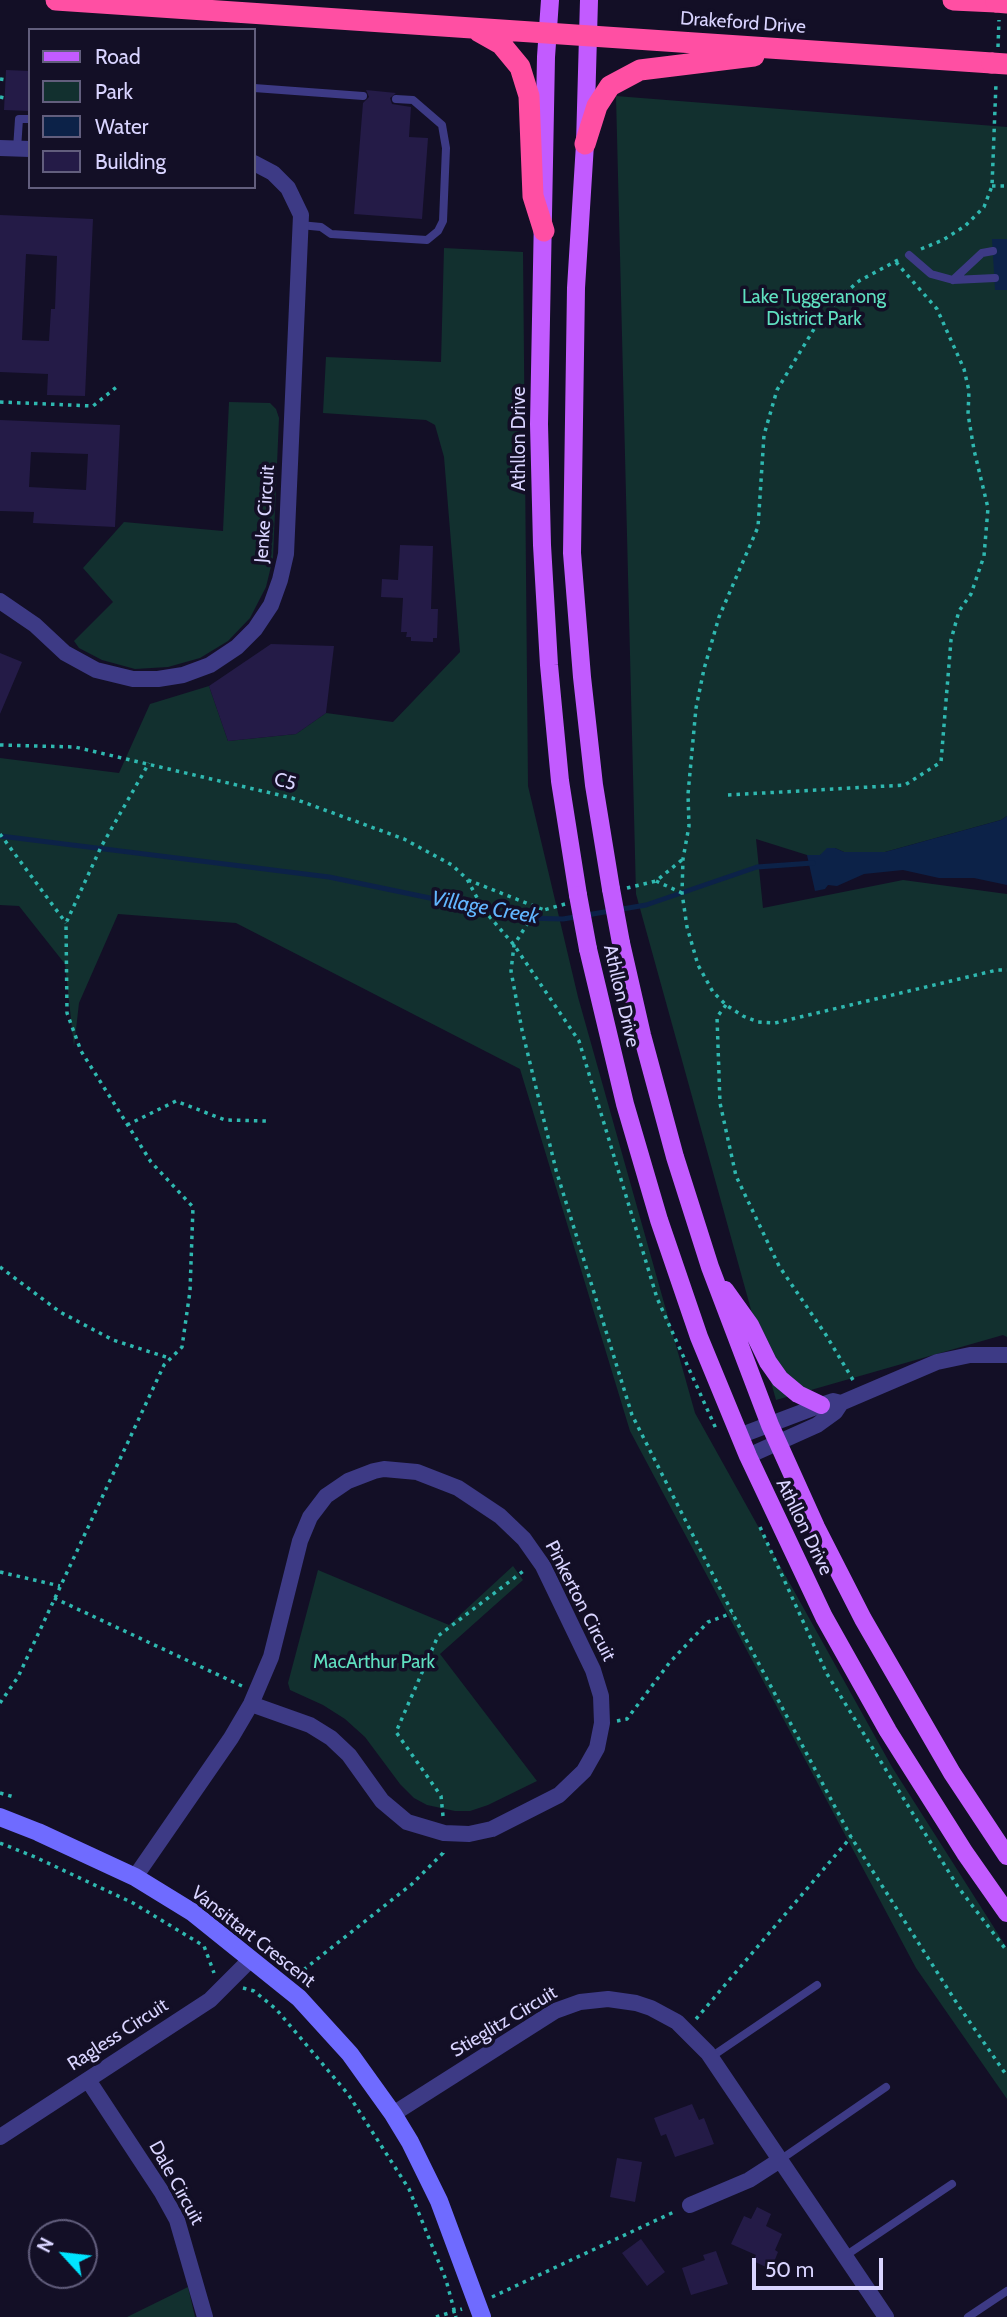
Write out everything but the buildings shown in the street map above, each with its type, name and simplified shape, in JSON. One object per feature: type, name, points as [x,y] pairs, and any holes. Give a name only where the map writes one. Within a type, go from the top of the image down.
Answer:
[{"type":"highway","name":"Drakeford Drive","points":[[56,0],[998,65]]},
{"type":"highway","points":[[953,0],[1001,6]]},
{"type":"highway","points":[[473,28],[500,44],[520,67],[529,96],[533,196],[544,231]]},
{"type":"highway","points":[[585,144],[597,106],[611,86],[640,71],[801,50]]},
{"type":"main road","name":"Athllon Drive","points":[[550,0],[539,424],[541,545],[548,665],[559,768],[578,895],[625,1104],[659,1220],[699,1337],[739,1437],[824,1617],[888,1731],[965,1853],[1007,1913]]},
{"type":"main road","name":"Athllon Drive","points":[[589,0],[585,144],[576,288],[572,553],[593,772],[621,943],[665,1126],[710,1267],[770,1425],[816,1527],[863,1619],[952,1773],[1007,1856]]},
{"type":"main road","points":[[710,1267],[750,1325],[768,1362],[780,1379],[798,1394],[821,1405]]},
{"type":"street","points":[[0,148],[23,149]]},
{"type":"street","name":"Jenke Circuit","points":[[0,601],[35,625],[65,653],[96,670],[133,679],[183,675],[210,665],[237,647],[255,629],[271,605],[286,554],[301,215],[288,188],[273,173],[256,164]]},
{"type":"street","points":[[748,1456],[817,1425],[835,1412],[841,1403],[937,1362],[970,1355],[1007,1355]]},
{"type":"street","points":[[739,1437],[821,1405],[833,1401],[841,1403]]},
{"type":"street","name":"Pinkerton Circuit","points":[[135,1877],[231,1738],[254,1698],[271,1657],[300,1541],[310,1517],[326,1496],[348,1480],[384,1469],[417,1472],[458,1488],[500,1516],[524,1539],[538,1559],[593,1670],[601,1696],[602,1723],[597,1748],[584,1770],[559,1796],[492,1829],[469,1834],[444,1833],[407,1822],[383,1801],[349,1755],[331,1738],[254,1698]]},
{"type":"street","name":"Vansittart Crescent","points":[[0,1817],[135,1877],[192,1912],[299,1998],[350,2054],[393,2114],[439,2201],[480,2310]]},
{"type":"street","name":"Ragless Circuit","points":[[0,2137],[210,2000],[251,1959]]},
{"type":"street","name":"Stieglitz Circuit","points":[[393,2114],[555,2011],[580,2002],[608,1999],[636,2003],[659,2013],[686,2030],[711,2057],[886,2317]]},
{"type":"street","name":"Dale Circuit","points":[[88,2080],[177,2220],[205,2317]]},
{"type":"street","points":[[690,2204],[748,2180],[780,2160]]},
{"type":"lane","points":[[256,88],[363,96]]},
{"type":"lane","points":[[300,225],[321,227],[331,234],[427,240],[439,231],[443,221],[446,148],[442,125],[413,100],[396,99]]},
{"type":"lane","points":[[23,149],[19,119],[28,120]]},
{"type":"lane","points":[[953,280],[982,253],[993,251]]},
{"type":"lane","points":[[909,255],[931,274],[953,280],[995,278]]},
{"type":"lane","points":[[711,2057],[817,1985]]},
{"type":"lane","points":[[780,2160],[886,2087]]},
{"type":"lane","points":[[845,2256],[952,2184]]},
{"type":"lane","points":[[968,2317],[1007,2291]]},
{"type":"path","points":[[1001,6],[992,186],[984,207],[965,226],[943,240],[895,261],[859,281],[838,299],[814,329],[777,390],[764,435],[758,527],[719,617],[696,708],[688,794],[689,826],[681,893],[698,965],[713,992],[726,1005],[751,1019],[775,1023],[1007,970]]},
{"type":"path","points":[[0,79],[6,80]]},
{"type":"path","points":[[992,186],[1007,186]]},
{"type":"path","points":[[728,795],[905,785],[942,762],[951,640],[959,611],[971,594],[984,556],[988,508],[974,450],[968,414],[969,391],[964,369],[937,309],[895,261]]},
{"type":"path","points":[[0,401],[93,406],[118,385]]},
{"type":"path","name":"C5","points":[[0,745],[75,747],[292,798],[404,839],[452,865],[467,879],[483,909],[514,945],[511,971],[522,1030],[556,1170],[632,1415],[732,1612]]},
{"type":"path","points":[[0,1703],[18,1677],[164,1365],[182,1347],[190,1291],[193,1207],[151,1162],[81,1051],[67,1013],[66,923],[101,847],[149,764]]},
{"type":"path","points":[[0,834],[66,923]]},
{"type":"path","points":[[638,885],[656,880],[683,859]]},
{"type":"path","points":[[467,879],[544,910]]},
{"type":"path","points":[[656,880],[681,893]]},
{"type":"path","points":[[726,1005],[717,1017],[720,1102],[736,1175],[779,1266],[862,1394]]},
{"type":"path","points":[[127,1125],[176,1101],[225,1120],[267,1121]]},
{"type":"path","points":[[0,1267],[60,1312],[113,1340],[170,1359]]},
{"type":"path","points":[[265,2000],[412,1884],[443,1853],[441,1796],[396,1732],[438,1636],[538,1559]]},
{"type":"path","points":[[0,1572],[60,1586]]},
{"type":"path","points":[[54,1598],[254,1698]]},
{"type":"path","points":[[602,1723],[627,1719],[670,1662],[708,1622],[732,1612],[852,1837],[958,2005],[1007,2076]]},
{"type":"path","points":[[0,1793],[14,1797]]},
{"type":"path","points":[[686,2030],[852,1837]]},
{"type":"path","points":[[0,1843],[133,1903],[204,1946],[219,1983],[254,1991],[276,2009],[348,2094],[409,2189],[446,2280],[456,2317]]},
{"type":"path","points":[[436,2317],[455,2311],[480,2310],[690,2204]]},
{"type":"green space","name":"Lake Tuggeranong District Park","points":[[616,96],[1007,127],[1007,816],[1001,820],[885,852],[844,852],[835,848],[820,855],[807,855],[756,839],[763,908],[903,880],[1007,894],[1007,1337],[1003,1335],[776,1400],[636,894]]},
{"type":"green space","points":[[444,248],[523,252],[528,786],[578,997],[695,1413],[892,1767],[1007,1948],[1007,2099],[916,1968],[630,1431],[520,1069],[236,923],[118,914],[79,1003],[74,1047],[65,964],[19,906],[0,905],[0,758],[119,773],[150,704],[209,686],[228,741],[296,734],[326,713],[393,722],[460,652],[444,457],[435,425],[426,420],[323,413],[326,357],[441,362]]},
{"type":"green space","points":[[229,402],[270,403],[279,418],[273,558],[266,587],[250,618],[228,641],[200,658],[168,667],[135,669],[102,660],[79,648],[74,641],[113,602],[83,568],[124,522],[223,531]]},
{"type":"green space","name":"MacArthur Park","points":[[513,1566],[523,1580],[440,1654],[537,1781],[470,1811],[427,1805],[414,1798],[400,1784],[365,1737],[345,1719],[323,1705],[290,1690],[288,1683],[318,1570],[449,1625]]},
{"type":"green space","points":[[188,2287],[195,2317],[127,2317]]},
{"type":"water","points":[[992,239],[1007,239],[1007,290],[995,290]]},
{"type":"water","points":[[1007,816],[1007,885],[974,878],[939,878],[903,870],[864,874],[837,886],[828,885],[825,889],[815,891],[807,855],[820,855],[827,848],[844,852],[885,852],[1001,820]]},
{"type":"waterway","name":"Village Creek","points":[[0,836],[329,877],[526,918],[563,919],[646,905],[757,867],[813,863]]}]
